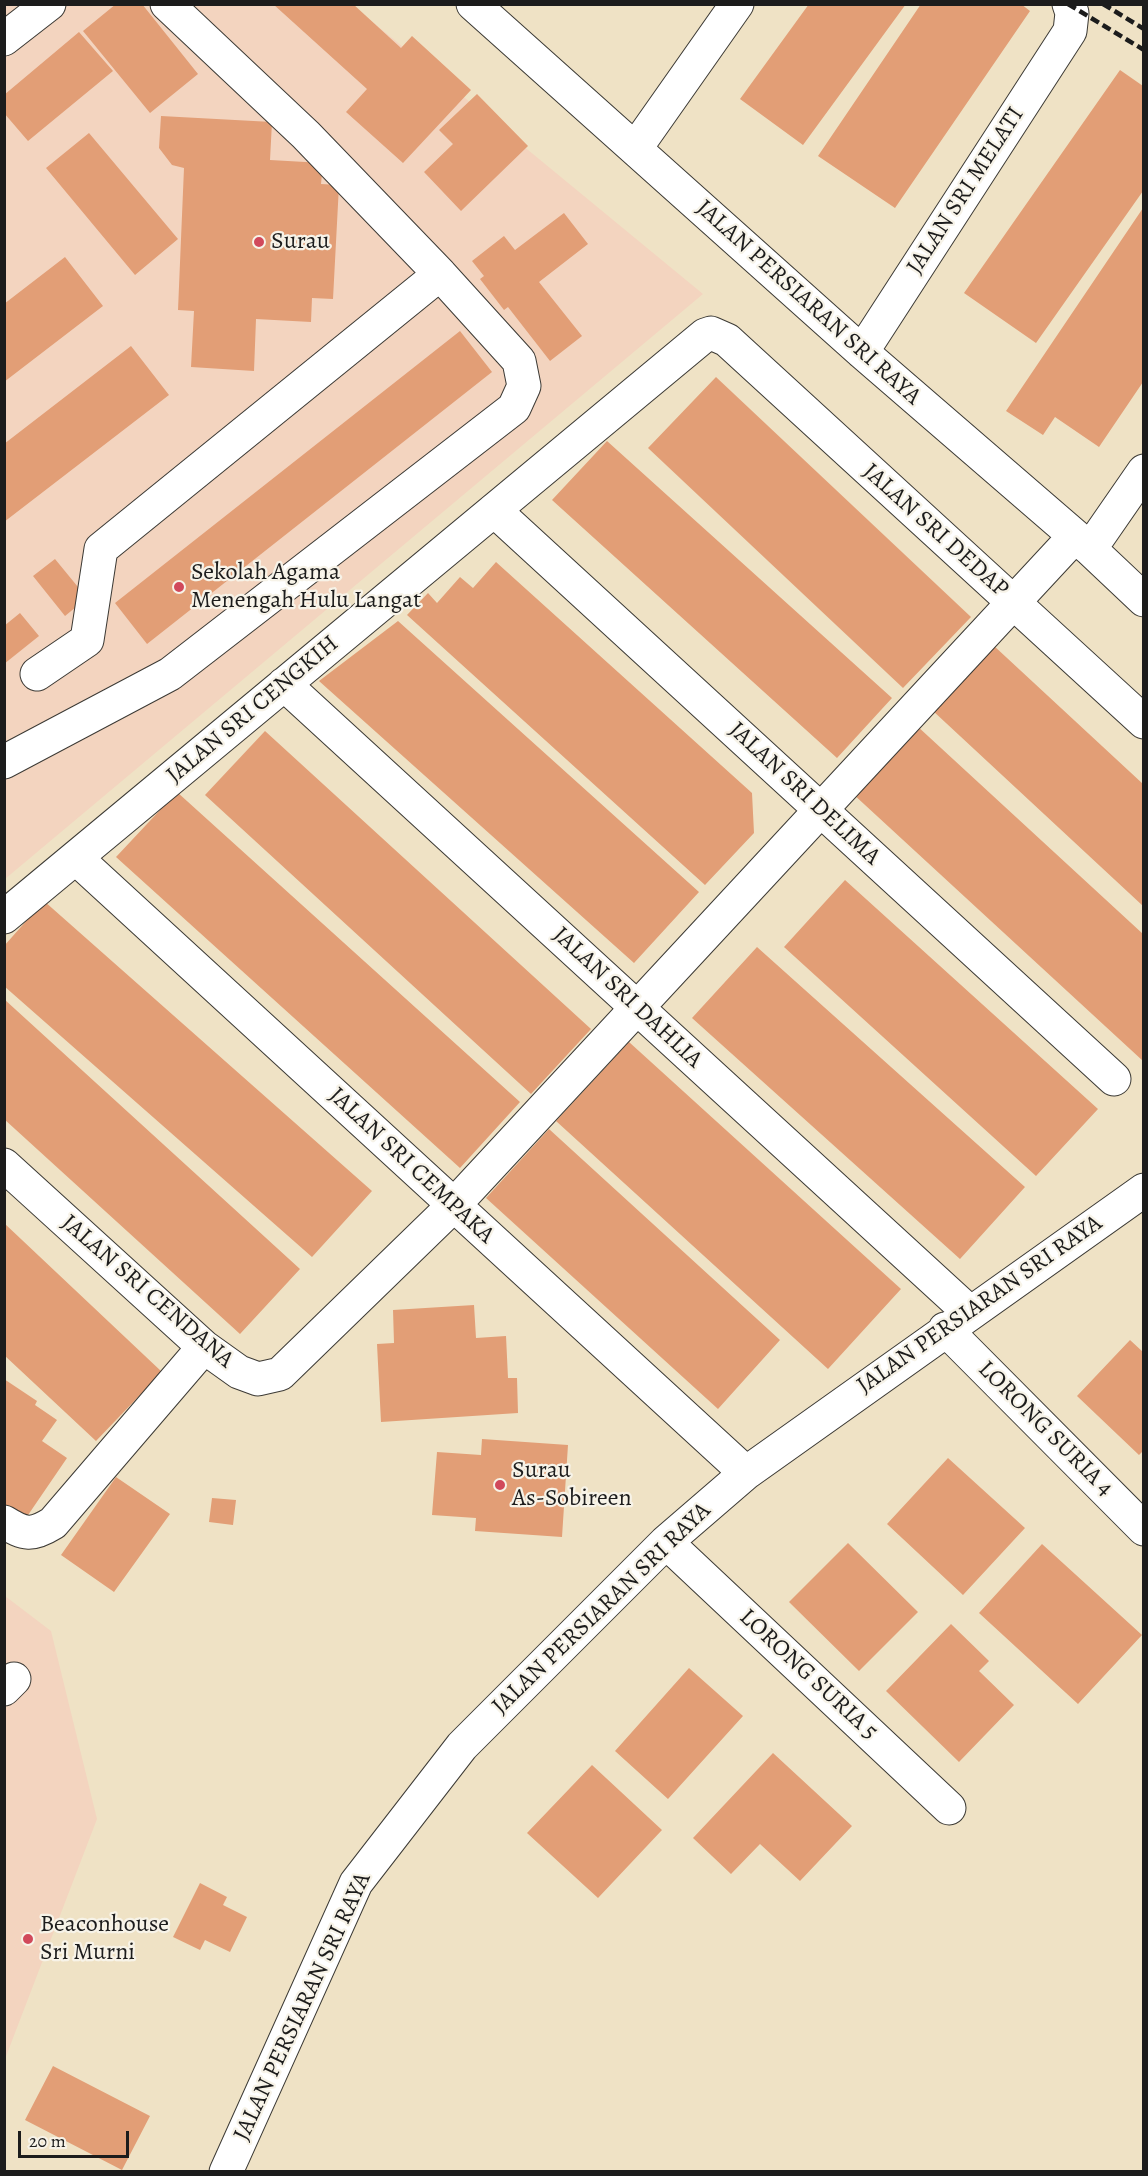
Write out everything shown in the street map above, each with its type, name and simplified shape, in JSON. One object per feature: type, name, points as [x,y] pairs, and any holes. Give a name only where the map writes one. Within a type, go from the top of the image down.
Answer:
[{"type":"street","points":[[4,39],[49,4]]},
{"type":"street","points":[[4,762],[171,674],[514,408],[524,386],[519,361],[440,274],[306,135],[167,4]]},
{"type":"street","name":"JALAN PERSIARAN SRI RAYA","points":[[473,4],[861,352],[1082,543],[1143,600]]},
{"type":"street","points":[[635,149],[737,4]]},
{"type":"street","name":"JALAN SRI MELATI","points":[[861,352],[1070,18]]},
{"type":"street","points":[[37,674],[87,640],[101,549],[440,274]]},
{"type":"street","name":"JALAN SRI CENGKIH","points":[[4,917],[705,335],[711,333],[727,340]]},
{"type":"street","name":"JALAN SRI DEDAP","points":[[727,340],[1143,722]]},
{"type":"street","name":"JALAN SRI CENDANA","points":[[4,1165],[204,1347],[239,1372],[258,1380],[280,1374],[454,1205],[1013,603],[1082,543],[1143,471]]},
{"type":"street","name":"JALAN SRI DELIMA","points":[[494,510],[1114,1079]]},
{"type":"street","name":"JALAN SRI DAHLIA","points":[[284,684],[637,1008],[957,1321]]},
{"type":"street","name":"JALAN SRI CEMPAKA","points":[[76,858],[746,1473]]},
{"type":"street","name":"JALAN PERSIARAN SRI RAYA","points":[[225,2172],[356,1883],[462,1746],[666,1542],[746,1473],[1143,1190]]},
{"type":"street","name":"LORONG SURIA 4","points":[[957,1321],[1143,1529]]},
{"type":"street","points":[[4,1522],[20,1532],[40,1532],[54,1523],[204,1347]]},
{"type":"street","name":"LORONG SURIA 5","points":[[666,1542],[949,1808]]},
{"type":"shaded area","name":"Sekolah Agama Menengah Hulu Langat","points":[[5,5],[352,5],[703,294],[5,879]]},
{"type":"shaded area","name":"Beaconhouse Sri Murni","points":[[5,1596],[51,1631],[97,1819],[5,2059]]},
{"type":"building","points":[[116,4],[142,4],[198,74],[150,113],[83,31]]},
{"type":"building","points":[[273,4],[353,4],[401,48],[412,36],[471,90],[403,163],[346,112],[367,89]]},
{"type":"building","points":[[809,4],[906,4],[803,145],[740,99]]},
{"type":"building","points":[[921,4],[1021,4],[1030,11],[895,208],[818,156]]},
{"type":"building","points":[[79,32],[113,71],[28,141],[4,113],[4,95]]},
{"type":"building","points":[[1120,70],[1143,86],[1143,191],[1036,343],[964,293]]},
{"type":"building","points":[[477,94],[528,146],[461,211],[424,172],[453,144],[439,130]]},
{"type":"building","name":"Surau","points":[[161,116],[272,122],[270,160],[323,163],[321,184],[339,185],[333,299],[312,298],[311,322],[256,319],[254,371],[191,367],[194,311],[178,310],[184,168],[172,165],[159,148]]},
{"type":"building","points":[[89,133],[178,239],[135,275],[46,168]]},
{"type":"building","points":[[1143,208],[1143,382],[1099,447],[1055,417],[1043,435],[1006,411]]},
{"type":"building","points":[[564,213],[588,244],[539,282],[582,336],[550,361],[508,307],[504,310],[480,279],[484,276],[472,261],[504,236],[515,250]]},
{"type":"building","points":[[65,257],[103,306],[4,382],[4,304]]},
{"type":"building","points":[[460,331],[492,372],[147,644],[115,603]]},
{"type":"building","points":[[131,346],[169,395],[4,522],[4,444]]},
{"type":"building","points":[[716,377],[971,617],[903,688],[648,448]]},
{"type":"building","points":[[607,441],[892,698],[837,758],[552,500]]},
{"type":"building","points":[[55,559],[87,598],[65,616],[33,576]]},
{"type":"building","points":[[496,562],[752,793],[754,833],[705,885],[407,615],[428,593],[437,603],[460,577],[473,588]]},
{"type":"building","points":[[20,613],[39,636],[4,664],[4,626]]},
{"type":"building","points":[[398,621],[699,892],[634,963],[319,681]]},
{"type":"building","points":[[993,645],[1143,784],[1143,906],[932,710]]},
{"type":"building","points":[[916,725],[1143,934],[1143,1061],[852,793]]},
{"type":"building","points":[[265,731],[591,1029],[531,1094],[205,795]]},
{"type":"building","points":[[177,792],[520,1102],[460,1168],[116,857]]},
{"type":"building","points":[[845,880],[1098,1109],[1036,1176],[784,947]]},
{"type":"building","points":[[44,901],[372,1191],[312,1257],[4,986],[4,946]]},
{"type":"building","points":[[757,947],[1025,1187],[960,1259],[692,1018]]},
{"type":"building","points":[[4,999],[300,1269],[240,1334],[4,1119]]},
{"type":"building","points":[[629,1042],[901,1289],[828,1369],[556,1121]]},
{"type":"building","points":[[549,1129],[780,1340],[718,1409],[486,1198]]},
{"type":"building","points":[[4,1223],[162,1372],[96,1441],[4,1355]]},
{"type":"building","points":[[474,1305],[476,1338],[506,1336],[508,1378],[517,1378],[518,1413],[381,1422],[377,1344],[394,1343],[393,1310]]},
{"type":"building","points":[[1130,1340],[1143,1352],[1143,1451],[1139,1455],[1077,1396]]},
{"type":"building","points":[[4,1379],[37,1401],[35,1405],[57,1420],[42,1441],[67,1458],[26,1518],[4,1504]]},
{"type":"building","name":"Surau As-Sobireen","points":[[482,1439],[568,1445],[562,1537],[475,1531],[476,1518],[432,1515],[437,1452],[481,1455]]},
{"type":"building","points":[[948,1458],[1025,1528],[963,1595],[887,1524]]},
{"type":"building","points":[[116,1477],[170,1514],[114,1592],[61,1555]]},
{"type":"building","points":[[212,1498],[236,1500],[233,1525],[209,1522]]},
{"type":"building","points":[[848,1543],[918,1612],[859,1671],[789,1602]]},
{"type":"building","points":[[1042,1544],[1142,1635],[1078,1704],[979,1613]]},
{"type":"building","points":[[951,1624],[989,1661],[979,1671],[1014,1705],[959,1762],[886,1691]]},
{"type":"building","points":[[689,1668],[743,1716],[668,1799],[615,1751]]},
{"type":"building","points":[[773,1753],[852,1826],[800,1881],[760,1844],[731,1874],[693,1838]]},
{"type":"building","points":[[592,1765],[662,1830],[598,1898],[527,1833]]},
{"type":"building","points":[[200,1883],[227,1897],[223,1905],[247,1917],[230,1952],[205,1940],[200,1950],[173,1937]]},
{"type":"building","points":[[53,2066],[150,2116],[122,2170],[25,2120]]},
{"type":"railway","points":[[1068,4],[1144,50]]},
{"type":"railway","points":[[1103,4],[1144,29]]},
{"type":"place","name":"Surau","points":[[259,242]]},
{"type":"place","name":"Sekolah Agama Menengah Hulu Langat","points":[[179,587]]},
{"type":"place","name":"Surau As-Sobireen","points":[[500,1485]]},
{"type":"place","name":"Beaconhouse Sri Murni","points":[[28,1939]]}]
